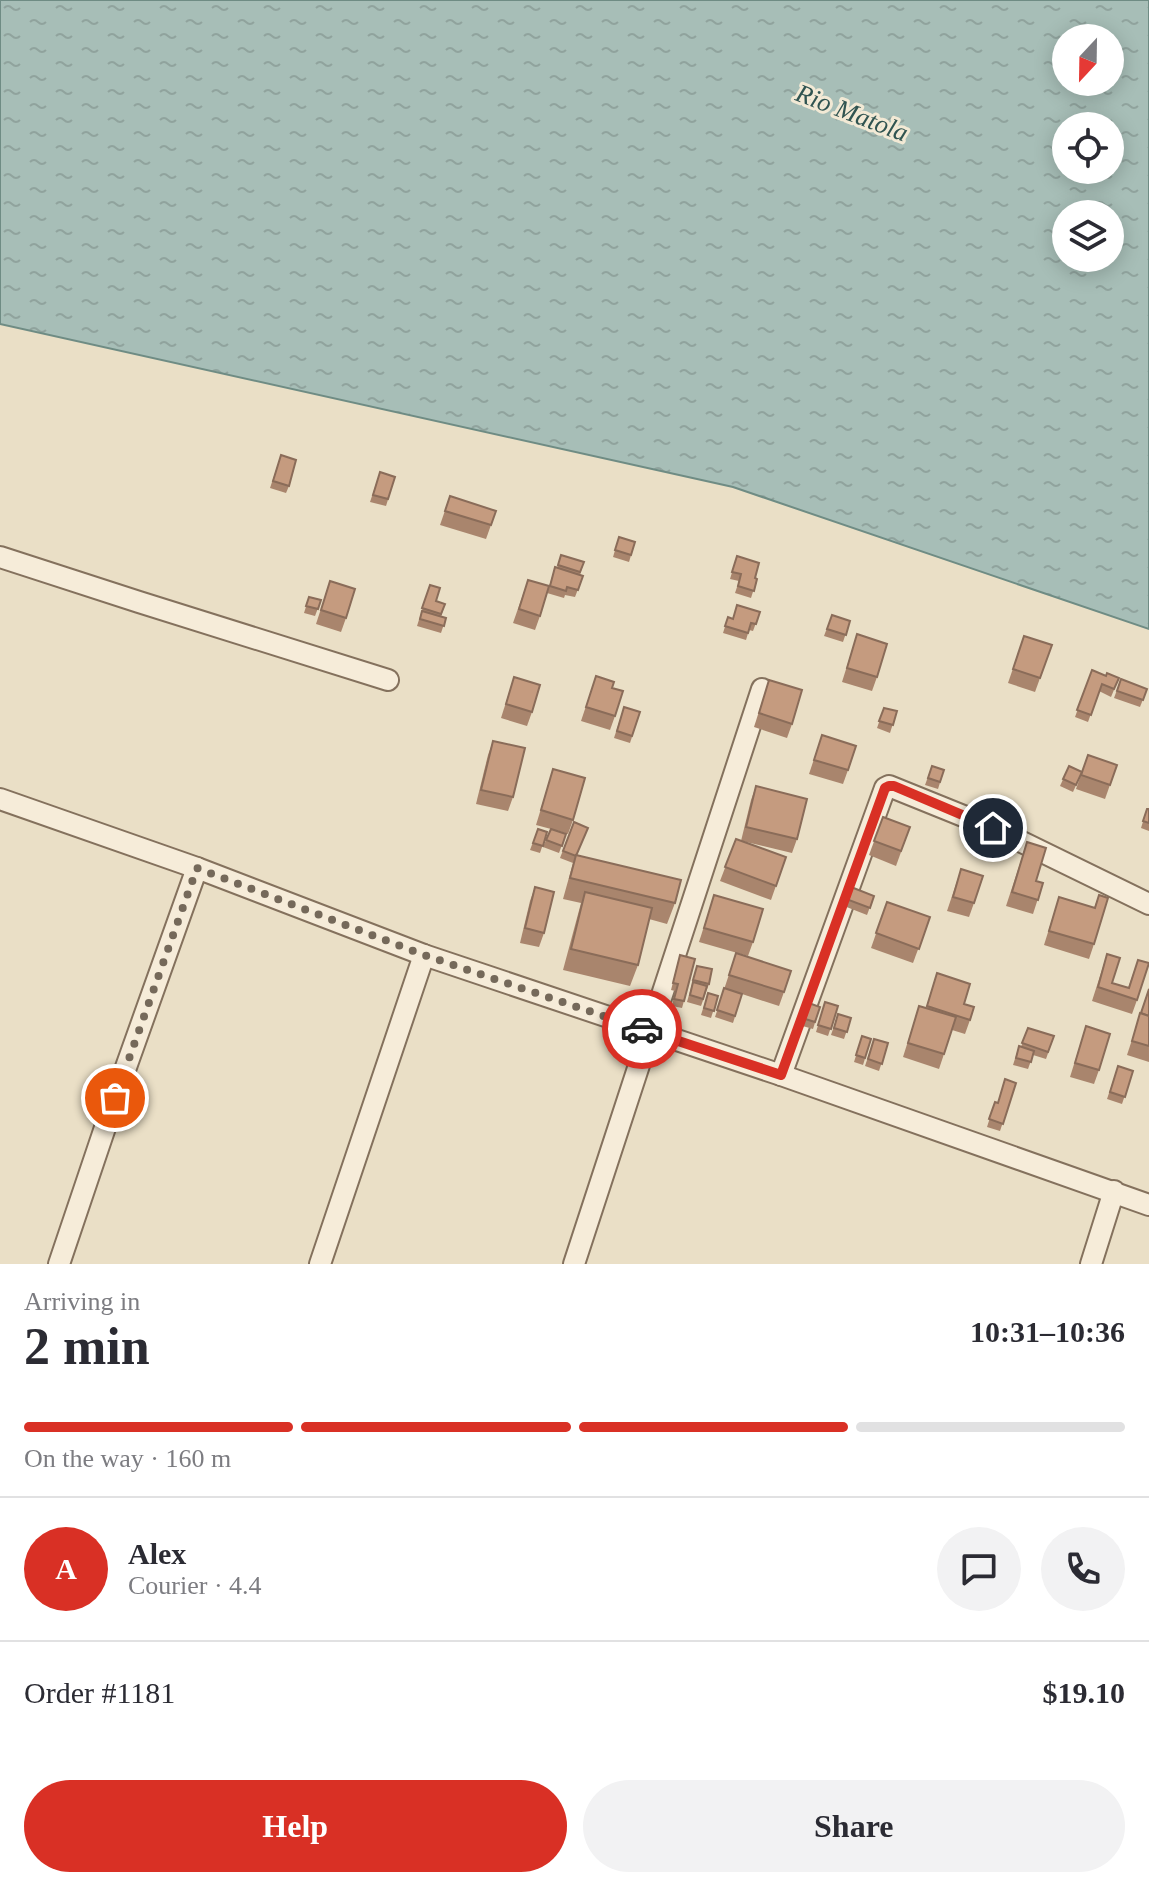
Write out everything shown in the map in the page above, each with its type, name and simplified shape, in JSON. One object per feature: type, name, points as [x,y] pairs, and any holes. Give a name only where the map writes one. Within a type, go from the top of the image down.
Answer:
[{"type":"street","points":[[0,557],[388,680]]},
{"type":"street","points":[[574,1264],[762,689]]},
{"type":"street","points":[[781,1075],[885,788],[889,786],[993,828],[1149,904]]},
{"type":"street","points":[[0,799],[197,868],[424,955],[781,1075],[1149,1205]]},
{"type":"street","points":[[59,1264],[197,868]]},
{"type":"street","points":[[320,1264],[424,955]]},
{"type":"street","points":[[1091,1264],[1114,1191]]},
{"type":"water","name":"Rio Matola","points":[[0,0],[1149,0],[1149,629],[733,487],[0,324]]},
{"type":"building","points":[[281,455],[296,460],[289,486],[273,481]]},
{"type":"building","points":[[380,472],[395,477],[388,499],[373,495]]},
{"type":"building","points":[[450,496],[496,511],[491,525],[445,511]]},
{"type":"building","points":[[619,537],[635,542],[631,555],[615,550]]},
{"type":"building","points":[[561,555],[584,562],[580,572],[558,565]]},
{"type":"building","points":[[737,556],[759,563],[754,591],[738,586],[741,574],[732,572]]},
{"type":"building","points":[[555,567],[583,576],[578,590],[567,587],[566,591],[550,586]]},
{"type":"building","points":[[528,580],[549,586],[540,616],[519,609]]},
{"type":"building","points":[[330,581],[355,589],[346,618],[321,610]]},
{"type":"building","points":[[430,585],[440,588],[436,601],[445,604],[441,614],[422,608]]},
{"type":"building","points":[[309,597],[321,600],[318,609],[306,606]]},
{"type":"building","points":[[737,605],[760,612],[756,624],[751,623],[748,633],[725,626],[728,617],[733,619]]},
{"type":"building","points":[[422,611],[446,618],[444,626],[420,619]]},
{"type":"building","points":[[832,615],[850,621],[846,635],[827,629]]},
{"type":"building","points":[[857,634],[887,644],[877,677],[847,668]]},
{"type":"building","points":[[1024,636],[1052,645],[1040,678],[1013,669]]},
{"type":"building","points":[[1092,670],[1119,678],[1114,689],[1102,684],[1091,715],[1077,710]]},
{"type":"building","points":[[596,676],[614,682],[612,688],[623,691],[615,716],[586,707]]},
{"type":"building","points":[[514,677],[540,685],[532,712],[506,704]]},
{"type":"building","points":[[1121,679],[1147,689],[1143,700],[1117,691]]},
{"type":"building","points":[[769,680],[802,690],[792,724],[759,713]]},
{"type":"building","points":[[624,707],[640,712],[632,736],[617,731]]},
{"type":"building","points":[[884,708],[897,711],[893,725],[879,721]]},
{"type":"building","points":[[822,735],[856,746],[848,770],[814,760]]},
{"type":"building","points":[[493,741],[525,748],[513,797],[481,790]]},
{"type":"building","points":[[1088,755],[1117,765],[1110,785],[1081,775]]},
{"type":"building","points":[[932,766],[944,770],[940,782],[928,778]]},
{"type":"building","points":[[1069,766],[1082,772],[1076,785],[1063,779]]},
{"type":"building","points":[[553,769],[585,778],[573,820],[541,810]]},
{"type":"building","points":[[756,786],[807,799],[797,839],[746,827]]},
{"type":"building","points":[[1149,809],[1149,823],[1143,821]]},
{"type":"building","points":[[883,817],[910,827],[901,851],[874,841]]},
{"type":"building","points":[[574,822],[588,828],[576,856],[563,851]]},
{"type":"building","points":[[538,829],[547,832],[543,846],[533,843]]},
{"type":"building","points":[[551,829],[566,834],[562,846],[546,840]]},
{"type":"building","points":[[736,839],[786,857],[776,886],[725,867]]},
{"type":"building","points":[[1027,842],[1046,848],[1036,881],[1043,883],[1038,900],[1012,892]]},
{"type":"building","points":[[576,855],[681,880],[675,903],[570,878]]},
{"type":"building","points":[[961,869],[983,876],[974,903],[953,897]]},
{"type":"building","points":[[535,887],[554,892],[544,933],[525,928]]},
{"type":"building","points":[[851,887],[874,896],[870,908],[846,899]]},
{"type":"building","points":[[585,892],[652,908],[638,965],[571,949]]},
{"type":"building","points":[[714,895],[763,909],[753,942],[704,928]]},
{"type":"building","points":[[1099,895],[1108,898],[1094,944],[1049,931],[1059,897],[1095,908]]},
{"type":"building","points":[[887,902],[930,917],[919,949],[876,933]]},
{"type":"building","points":[[736,953],[791,971],[784,992],[729,975]]},
{"type":"building","points":[[1107,954],[1120,958],[1112,983],[1129,988],[1138,960],[1149,963],[1137,1000],[1098,987]]},
{"type":"building","points":[[680,955],[695,959],[684,1001],[674,999],[678,984],[673,983]]},
{"type":"building","points":[[697,966],[712,969],[709,984],[693,980]]},
{"type":"building","points":[[937,973],[970,984],[964,1004],[974,1007],[970,1020],[927,1006]]},
{"type":"building","points":[[693,982],[707,986],[703,999],[690,995]]},
{"type":"building","points":[[724,988],[742,994],[735,1016],[717,1010]]},
{"type":"building","points":[[1149,989],[1149,1016],[1141,1013]]},
{"type":"building","points":[[708,993],[718,996],[714,1011],[704,1008]]},
{"type":"building","points":[[806,1002],[820,1007],[815,1022],[802,1018]]},
{"type":"building","points":[[825,1002],[838,1006],[831,1029],[818,1025]]},
{"type":"building","points":[[919,1006],[956,1017],[944,1054],[908,1043]]},
{"type":"building","points":[[1140,1013],[1149,1016],[1149,1046],[1132,1041]]},
{"type":"building","points":[[838,1014],[851,1018],[847,1032],[834,1028]]},
{"type":"building","points":[[1086,1026],[1110,1034],[1099,1070],[1075,1063]]},
{"type":"building","points":[[1028,1028],[1054,1036],[1048,1052],[1022,1043]]},
{"type":"building","points":[[862,1036],[871,1039],[865,1058],[856,1055]]},
{"type":"building","points":[[874,1039],[888,1043],[882,1064],[868,1059]]},
{"type":"building","points":[[1019,1046],[1034,1051],[1031,1062],[1016,1058]]},
{"type":"building","points":[[1118,1066],[1133,1071],[1125,1097],[1110,1092]]},
{"type":"building","points":[[1005,1079],[1016,1083],[1003,1124],[989,1119],[995,1102],[998,1103]]},
{"type":"way so far","points":[[115,1098],[197,868],[424,955],[642,1029]]},
{"type":"route","points":[[642,1029],[781,1075],[885,788],[894,786],[993,828]]}]
